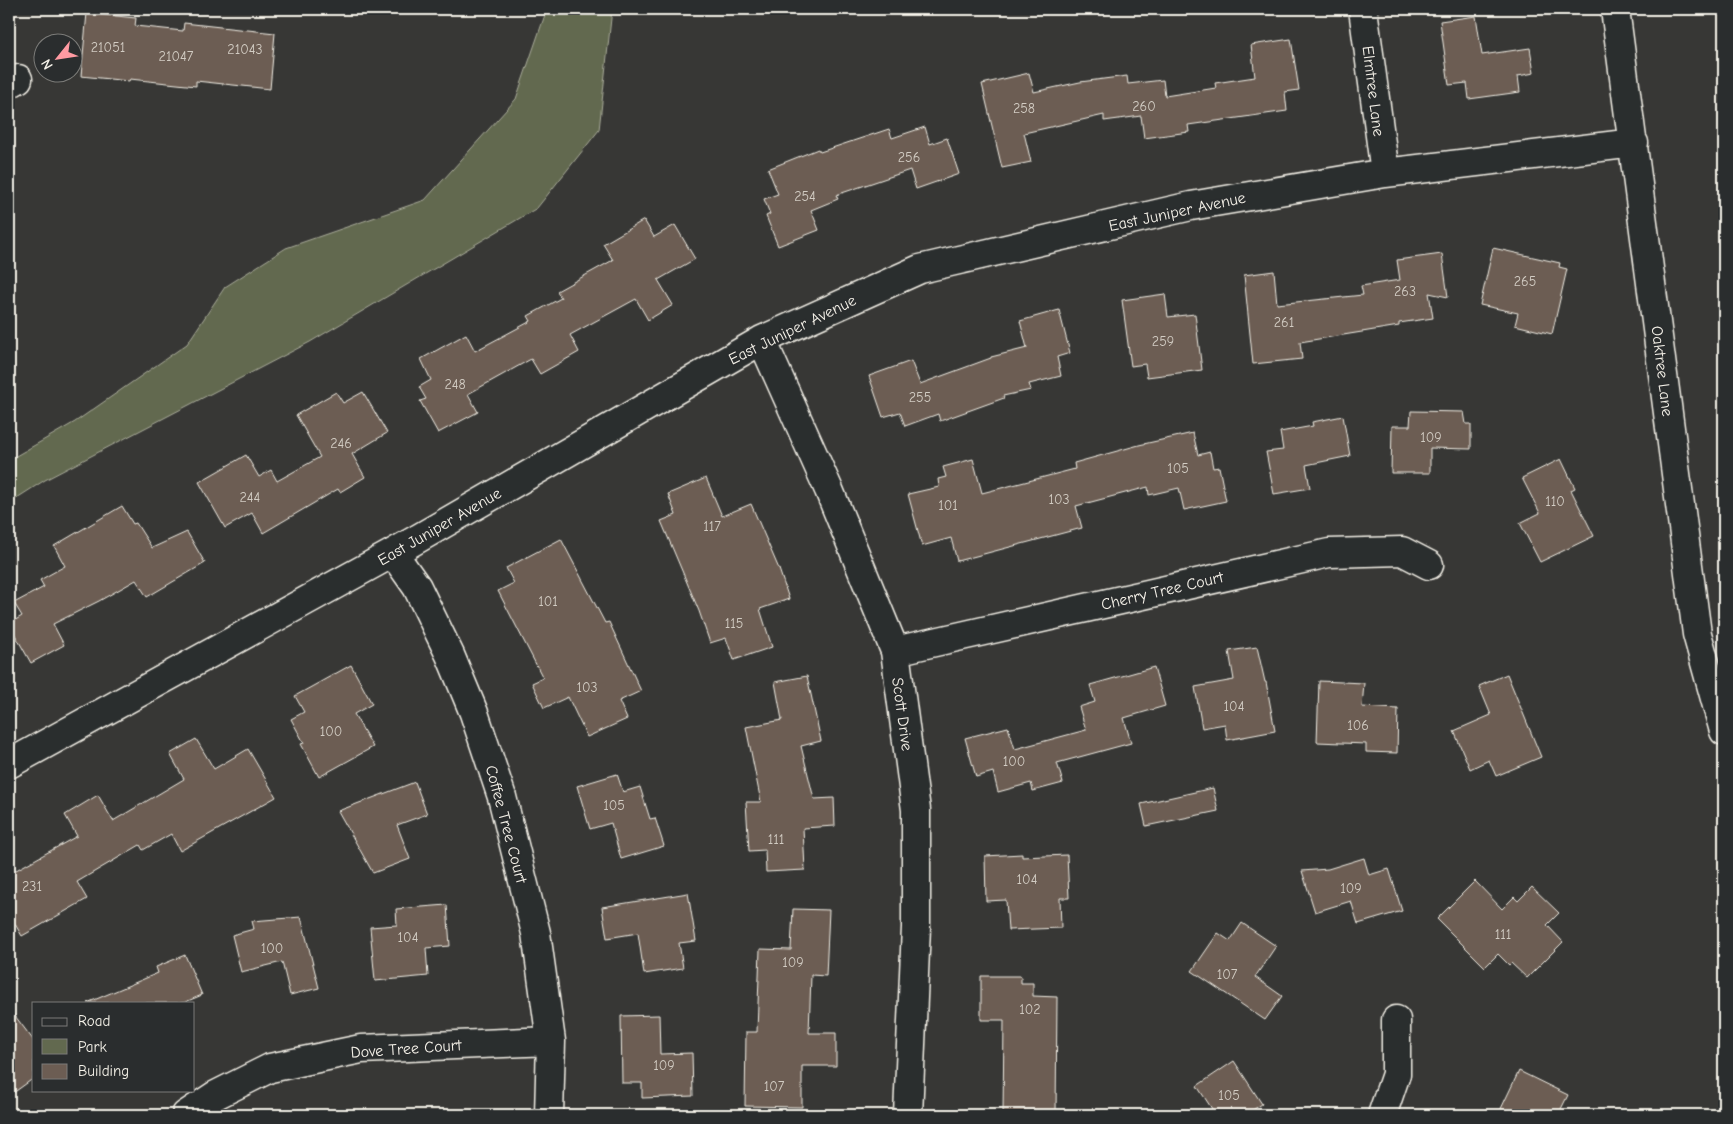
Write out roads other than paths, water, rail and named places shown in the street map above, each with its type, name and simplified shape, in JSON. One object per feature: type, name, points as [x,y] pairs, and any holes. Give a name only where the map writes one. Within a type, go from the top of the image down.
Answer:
[{"type":"street","name":"Elmtree Lane","points":[[1363,9],[1385,173]]},
{"type":"street","name":"Oaktree Lane","points":[[1615,9],[1697,634],[1724,732]]},
{"type":"street","name":"East Juniper Avenue","points":[[9,764],[392,553],[762,340],[920,269],[1191,206],[1385,173],[1634,143]]},
{"type":"street","name":"Scott Drive","points":[[762,340],[829,490],[895,651],[916,810],[916,927],[908,1115]]},
{"type":"street","name":"Cherry Tree Court","points":[[895,651],[1330,553],[1402,551],[1429,565]]},
{"type":"street","name":"Coffee Tree Court","points":[[392,553],[417,587],[450,655],[474,713],[502,797],[536,933],[551,1041],[549,1115]]},
{"type":"street","points":[[1382,1115],[1396,1074],[1396,1020]]},
{"type":"street","name":"Dove Tree Court","points":[[186,1115],[216,1096],[270,1068],[361,1048],[551,1041]]}]
